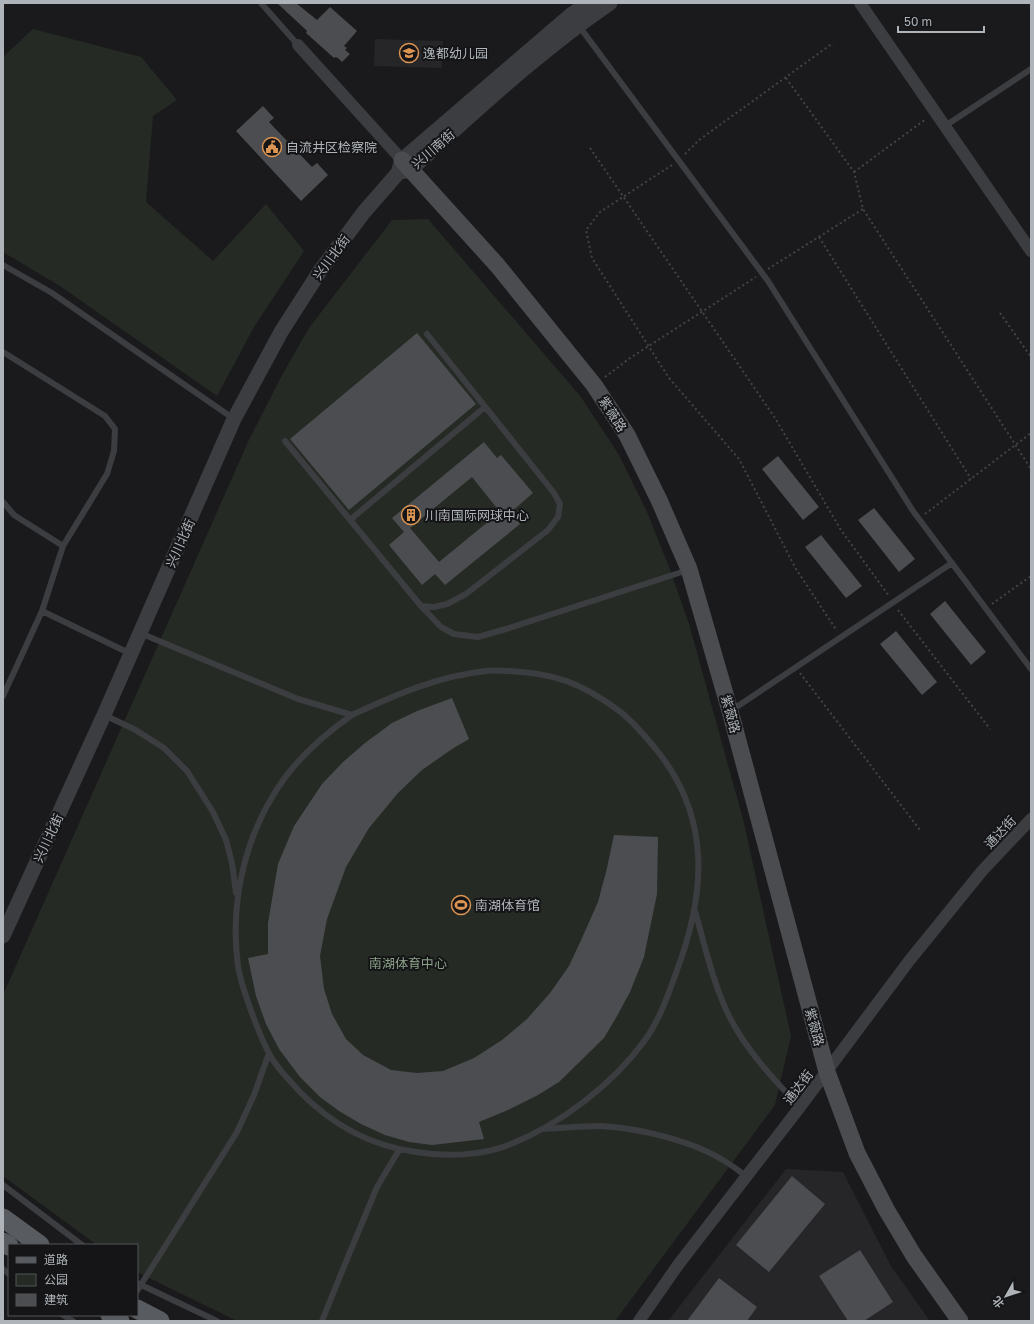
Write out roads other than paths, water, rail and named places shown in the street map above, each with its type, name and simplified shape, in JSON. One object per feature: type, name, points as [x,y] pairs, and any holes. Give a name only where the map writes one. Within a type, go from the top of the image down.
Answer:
[{"type":"main road","name":"紫薇路","points":[[403,168],[497,265],[594,385],[627,435],[659,500],[689,569],[730,711],[827,1072],[857,1153],[886,1209],[914,1256],[960,1321]]},
{"type":"main road","points":[[3,1218],[39,1244]]},
{"type":"main road","points":[[138,1310],[160,1321]]},
{"type":"street","name":"兴川南街","points":[[403,168],[572,14],[589,3]]},
{"type":"street","name":"兴川南街","points":[[403,168],[578,25],[610,3]]},
{"type":"street","points":[[860,3],[1031,251]]},
{"type":"street","points":[[298,45],[403,168]]},
{"type":"street","name":"兴川北街","points":[[3,936],[104,715],[234,419],[281,332],[320,271],[364,212],[403,168]]},
{"type":"street","name":"通达街","points":[[639,1321],[678,1265],[827,1072],[909,961],[982,872],[1031,819]]},
{"type":"lane","points":[[261,3],[298,45]]},
{"type":"lane","points":[[578,25],[763,273],[919,519],[1031,669]]},
{"type":"lane","points":[[945,126],[1031,69]]},
{"type":"lane","points":[[3,265],[52,294],[234,419]]},
{"type":"lane","points":[[421,606],[434,607],[447,604],[466,594],[548,530],[558,518],[560,504],[554,493],[427,334]]},
{"type":"lane","points":[[3,352],[105,416],[115,429],[114,451],[107,474],[63,546],[42,611],[3,696]]},
{"type":"lane","points":[[350,520],[485,407]]},
{"type":"lane","points":[[285,441],[421,606],[441,627],[454,634],[478,637],[689,569]]},
{"type":"lane","points":[[3,502],[14,515],[63,546]]},
{"type":"lane","points":[[730,711],[952,563]]},
{"type":"lane","points":[[42,611],[131,654]]},
{"type":"lane","points":[[140,633],[298,699],[352,715]]},
{"type":"lane","points":[[489,670],[522,671],[548,674],[577,684],[602,699],[626,717],[650,741],[670,768],[687,801],[696,831],[698,876],[694,910],[688,937],[666,1000],[646,1038],[599,1090],[574,1109],[541,1130],[511,1144],[487,1152],[429,1154],[399,1150],[376,1143],[326,1116],[310,1101],[272,1060],[259,1032],[238,968],[236,934],[237,898],[242,873],[262,815],[276,790],[292,770],[330,730],[352,715],[424,684],[459,676],[489,670]]},
{"type":"lane","points":[[104,715],[134,728],[164,748],[187,771],[213,812],[226,840],[232,863],[237,898]]},
{"type":"lane","points":[[694,910],[710,967],[729,1016],[742,1037],[769,1073],[800,1107]]},
{"type":"lane","points":[[217,1321],[138,1287],[237,1132],[254,1095],[269,1053]]},
{"type":"lane","points":[[541,1130],[600,1126],[654,1134],[701,1148],[726,1161],[746,1176]]},
{"type":"lane","points":[[322,1321],[377,1186],[399,1150]]},
{"type":"lane","points":[[3,1185],[81,1244]]},
{"type":"place","name":"逸都幼儿园","points":[[409,53]]},
{"type":"place","name":"自流井区检察院","points":[[272,147]]},
{"type":"place","name":"川南国际网球中心","points":[[411,515]]},
{"type":"place","name":"南湖体育馆","points":[[461,905]]},
{"type":"park label","name":"南湖体育中心","points":[[408,963]]}]
